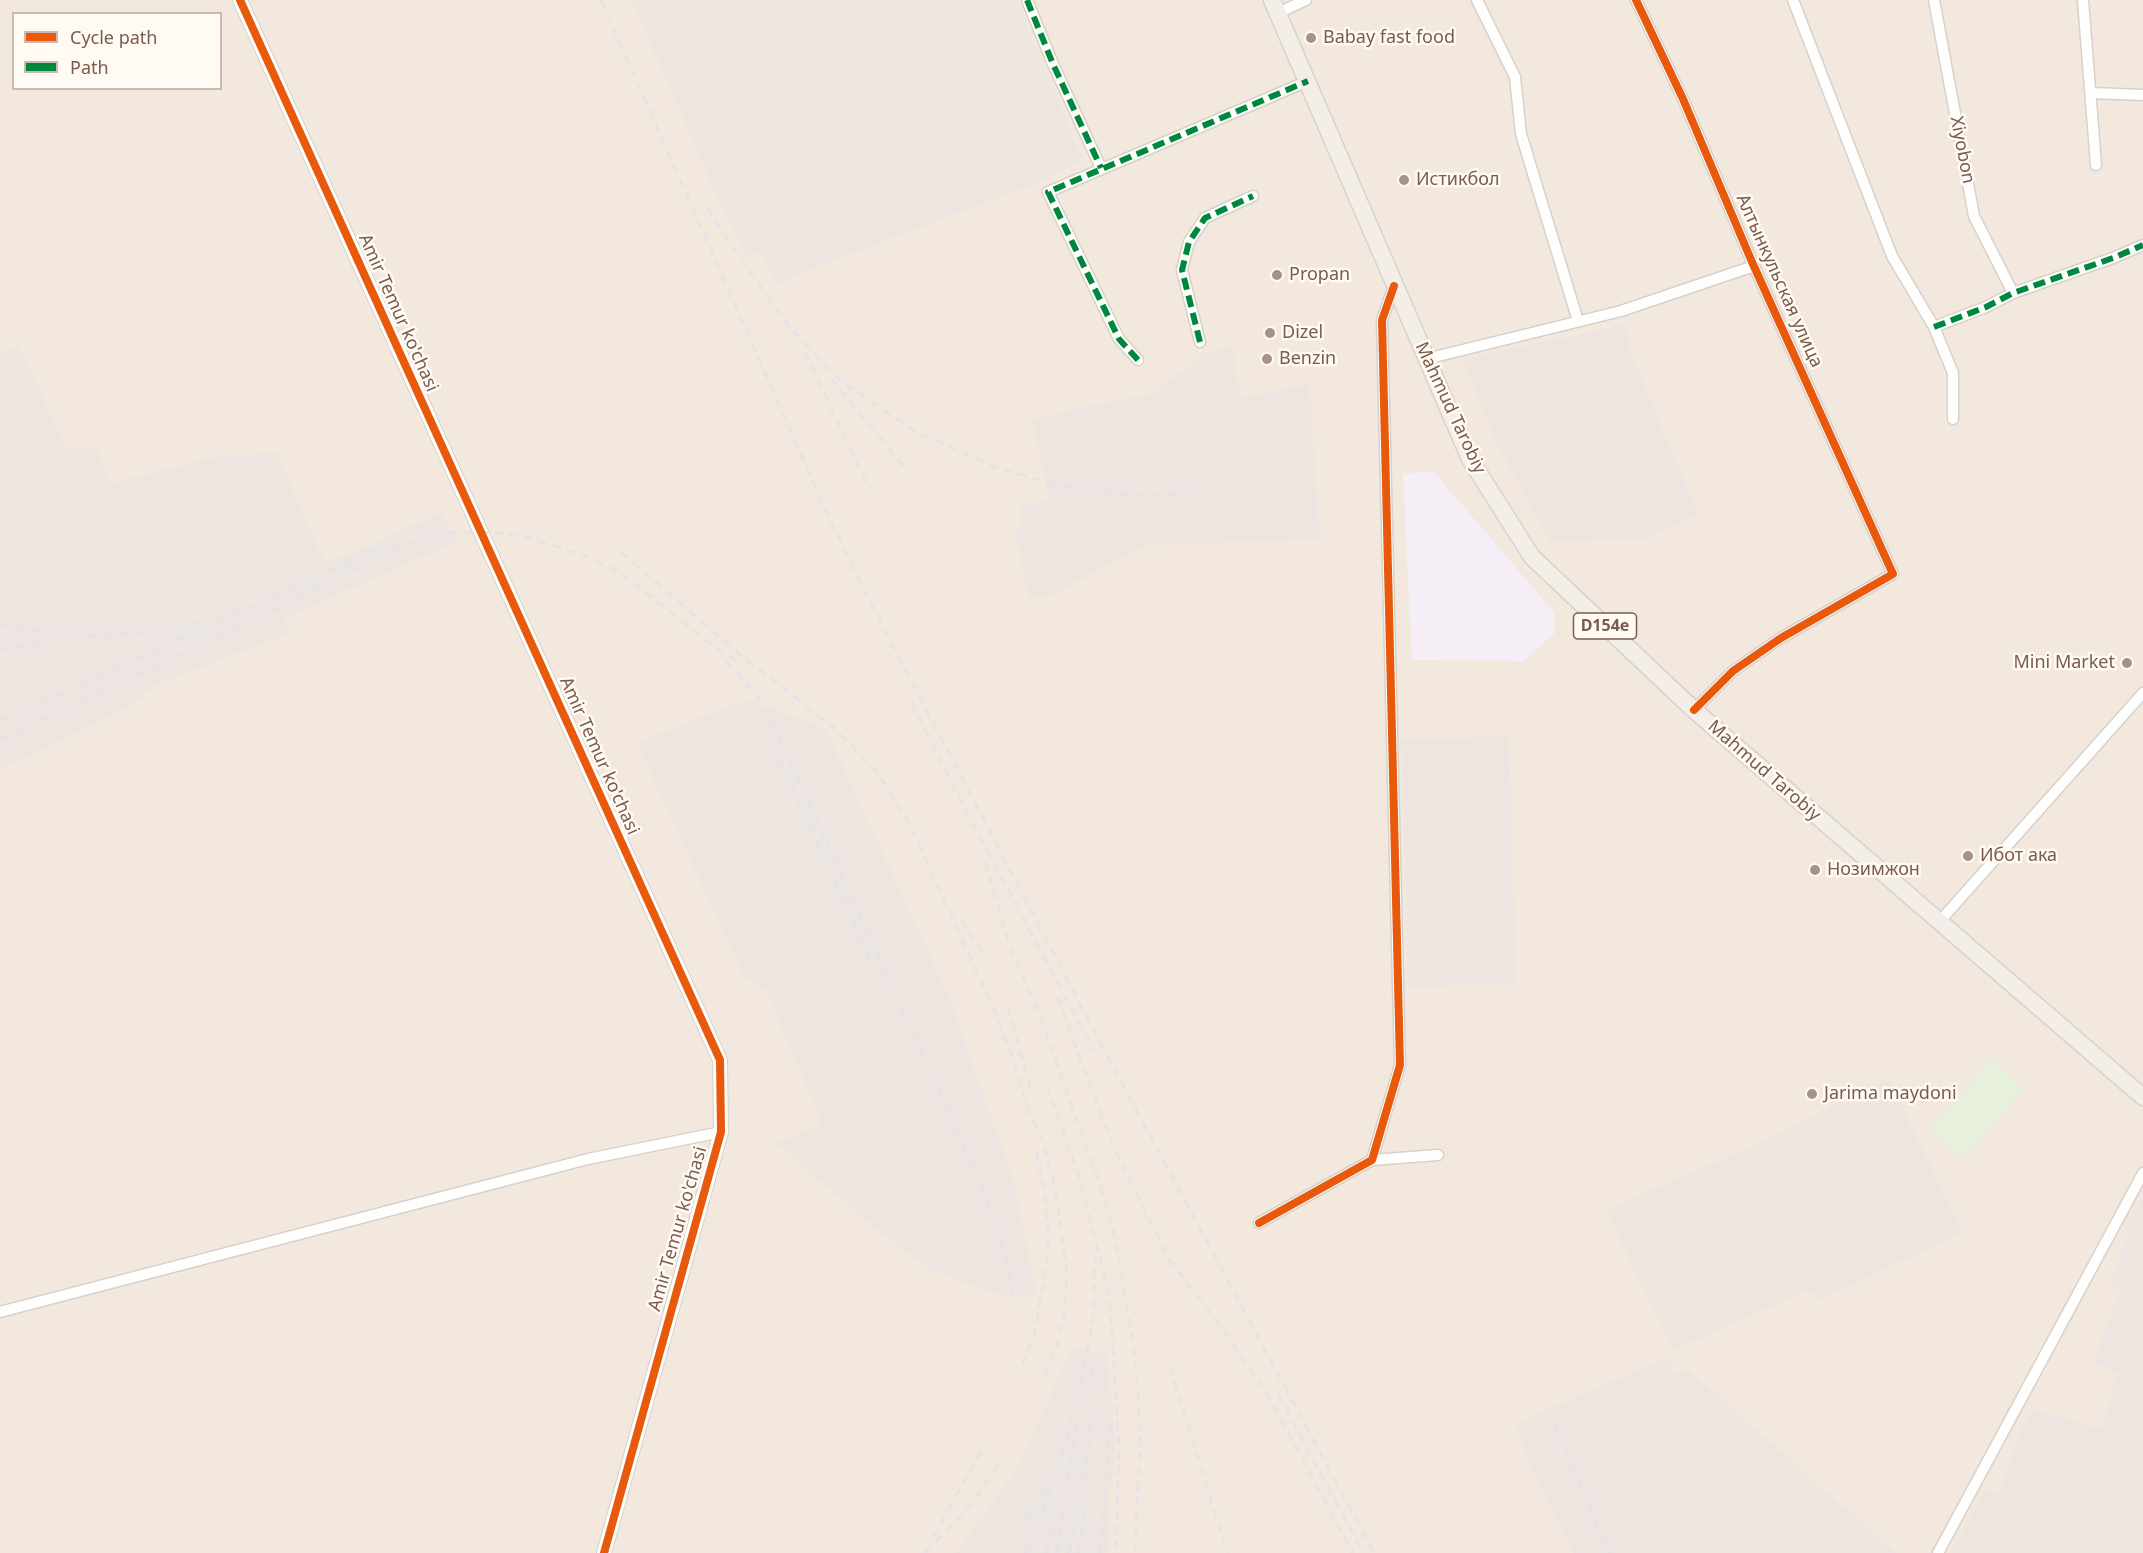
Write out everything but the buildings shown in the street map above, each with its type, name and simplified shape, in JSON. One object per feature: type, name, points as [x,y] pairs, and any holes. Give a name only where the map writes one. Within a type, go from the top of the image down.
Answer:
[{"type":"main road","name":"Mahmud Tarobiy","points":[[1275,7],[1470,459],[1533,557],[1694,710],[2143,1097]]},
{"type":"street","name":"Amir Temur ko'chasi","points":[[240,0],[720,1060],[721,1132],[604,1553]]},
{"type":"street","points":[[1027,0],[1053,64],[1101,168]]},
{"type":"street","points":[[1275,7],[1306,0]]},
{"type":"street","points":[[1478,0],[1515,76],[1521,134],[1578,321]]},
{"type":"street","name":"Алтынкульская улица","points":[[1636,0],[1683,99],[1754,266],[1893,574],[1781,638],[1733,671],[1694,710]]},
{"type":"street","points":[[1793,0],[1892,256],[1934,327],[1953,373],[1953,419]]},
{"type":"street","name":"Xiyobon","points":[[1934,0],[1974,216],[2013,293]]},
{"type":"street","points":[[2083,0],[2096,165]]},
{"type":"street","points":[[1138,360],[1119,339],[1048,192],[1101,168],[1178,139],[1308,81]]},
{"type":"street","points":[[2091,93],[2143,95]]},
{"type":"street","points":[[1200,342],[1182,270],[1189,242],[1205,218],[1253,196]]},
{"type":"street","points":[[1934,327],[1986,307],[2013,293],[2113,258],[2143,244]]},
{"type":"street","points":[[1426,359],[1621,310],[1754,266]]},
{"type":"street","points":[[1372,1160],[1400,1065],[1382,320],[1394,286]]},
{"type":"street","points":[[1940,921],[2143,693]]},
{"type":"street","points":[[0,1312],[588,1159],[721,1132]]},
{"type":"street","points":[[1258,1223],[1372,1160],[1438,1155]]},
{"type":"street","points":[[1938,1553],[2143,1173]]},
{"type":"shaded area","points":[[0,0],[2143,0],[2143,1553],[0,1553]]},
{"type":"shaded area","points":[[632,0],[1016,0],[1083,160],[1049,178],[798,274],[778,285],[760,251],[748,256],[714,190]]},
{"type":"shaded area","points":[[1626,325],[1630,351],[1698,514],[1645,539],[1549,541],[1495,439],[1462,359]]},
{"type":"shaded area","points":[[1232,345],[1240,398],[1309,384],[1320,539],[1147,545],[1047,597],[1029,599],[1015,531],[1021,526],[1020,506],[1044,501],[1049,496],[1032,419],[1155,393],[1204,353]]},
{"type":"shaded area","points":[[19,346],[66,448],[97,447],[109,484],[211,458],[277,453],[325,564],[441,513],[456,542],[285,618],[290,633],[158,684],[130,706],[0,770],[0,353]]},
{"type":"shaded area","points":[[1433,471],[1554,612],[1554,634],[1523,661],[1412,660],[1403,474]]},
{"type":"shaded area","points":[[749,699],[825,728],[949,997],[1012,1177],[1037,1293],[1008,1298],[931,1270],[883,1234],[776,1143],[822,1124],[766,989],[745,978],[637,743]]},
{"type":"shaded area","points":[[1509,737],[1516,983],[1409,987],[1401,739]]},
{"type":"shaded area","points":[[1888,1079],[1963,1232],[1821,1299],[1808,1290],[1673,1350],[1606,1210],[1744,1150]]},
{"type":"shaded area","points":[[2143,1196],[2143,1553],[1951,1553],[1985,1490],[1999,1495],[2022,1425],[2036,1410],[2101,1429],[2118,1373],[2093,1363],[2120,1291],[2111,1283],[2129,1231],[2124,1228]]},
{"type":"shaded area","points":[[1072,1349],[1107,1354],[1115,1439],[1108,1553],[955,1553],[1016,1471]]},
{"type":"shaded area","points":[[1668,1357],[1675,1374],[1687,1369],[1896,1553],[1574,1553],[1526,1457],[1515,1424]]},
{"type":"green space","points":[[1991,1059],[2024,1088],[1963,1159],[1930,1130]]},
{"type":"railway","points":[[601,0],[824,507],[867,596],[1101,1044],[1374,1553]]},
{"type":"railway","points":[[708,208],[783,319],[820,360],[843,383],[915,431],[997,468],[1047,482],[1087,490],[1147,496],[1207,492]]},
{"type":"railway","points":[[805,352],[869,489]]},
{"type":"railway","points":[[831,378],[904,467]]},
{"type":"railway","points":[[0,739],[228,633],[393,550],[421,539],[456,532],[498,533],[526,537],[583,555],[613,569],[638,586],[700,636],[741,664]]},
{"type":"railway","points":[[0,721],[380,548]]},
{"type":"railway","points":[[621,552],[738,653],[834,728],[877,772],[908,821],[994,1009],[1012,1056],[1026,1104],[1043,1142],[1056,1191],[1067,1273],[1064,1315],[1057,1346],[1045,1375]]},
{"type":"railway","points":[[0,624],[54,633],[98,636],[159,631],[202,622]]},
{"type":"railway","points":[[0,649],[59,639]]},
{"type":"railway","points":[[726,661],[756,694],[776,730],[995,1219],[1009,1270],[1012,1294]]},
{"type":"railway","points":[[911,702],[964,807],[1094,1051]]},
{"type":"railway","points":[[779,758],[870,960]]},
{"type":"railway","points":[[985,861],[1010,947],[1040,1016],[1104,1197],[1115,1237],[1133,1343],[1138,1394],[1140,1443],[1135,1553]]},
{"type":"railway","points":[[961,919],[983,954]]},
{"type":"railway","points":[[1057,997],[1113,1146],[1170,1261],[1222,1328],[1267,1394],[1353,1553]]},
{"type":"railway","points":[[1008,1007],[1032,1094]]},
{"type":"railway","points":[[1047,1085],[1079,1177],[1106,1281],[1111,1316],[1119,1445],[1116,1553]]},
{"type":"railway","points":[[1022,1365],[1035,1332],[1046,1268],[1048,1235],[1045,1194],[1036,1148]]},
{"type":"railway","points":[[1025,1553],[1045,1504],[1069,1430],[1083,1375],[1093,1320],[1095,1258]]},
{"type":"railway","points":[[1069,1553],[1089,1440],[1092,1362]]},
{"type":"railway","points":[[1170,1366],[1227,1553]]},
{"type":"railway","points":[[1278,1394],[1363,1553]]},
{"type":"railway","points":[[1100,1553],[1111,1415]]},
{"type":"railway","points":[[1056,1553],[1078,1422]]},
{"type":"railway","points":[[1554,1423],[1609,1553]]},
{"type":"railway","points":[[933,1537],[981,1451]]},
{"type":"railway","points":[[925,1553],[969,1507],[1001,1461]]},
{"type":"railway","points":[[1024,1521],[1044,1489]]},
{"type":"railway","points":[[1079,1553],[1087,1500]]},
{"type":"railway","points":[[1047,1553],[1055,1506]]},
{"type":"marked path","points":[[1027,0],[1053,64],[1101,168]]},
{"type":"marked path","points":[[1138,360],[1119,339],[1048,192],[1308,81]]},
{"type":"marked path","points":[[1200,342],[1182,270],[1189,242],[1205,218],[1253,196]]},
{"type":"marked path","points":[[1934,327],[1986,307],[2013,293],[2113,258],[2143,245]]},
{"type":"cycle path","points":[[240,0],[720,1060],[721,1132],[604,1553]]},
{"type":"cycle path","points":[[1636,0],[1683,99],[1752,262],[1893,574],[1781,638],[1733,671],[1694,710]]},
{"type":"cycle path","points":[[1259,1223],[1372,1160],[1400,1065],[1382,320],[1394,286]]},
{"type":"place","name":"Babay fast food","points":[[1311,38]]},
{"type":"place","name":"Истикбол","points":[[1404,180]]},
{"type":"place","name":"Propan","points":[[1277,275]]},
{"type":"place","name":"Dizel","points":[[1270,333]]},
{"type":"place","name":"Benzin","points":[[1267,359]]},
{"type":"place","name":"Mini Market","points":[[2127,663]]},
{"type":"place","name":"Ибот ака","points":[[1968,856]]},
{"type":"place","name":"Нозимжон","points":[[1815,870]]},
{"type":"place","name":"Jarima maydoni","points":[[1812,1094]]}]
